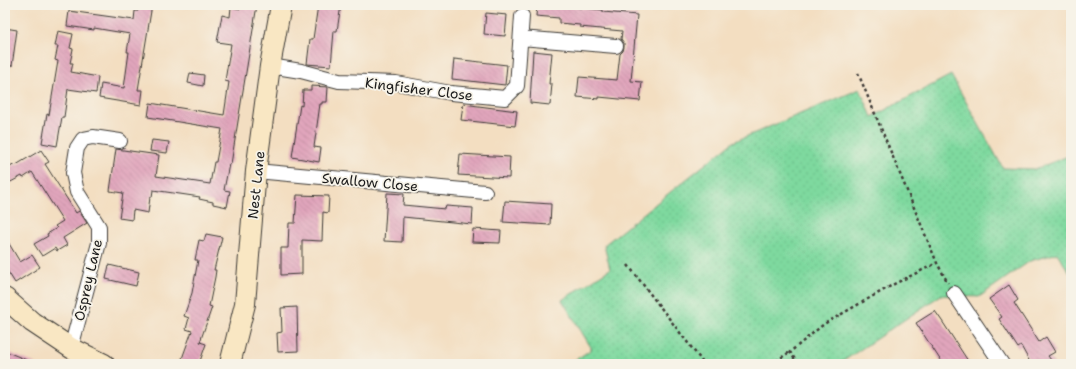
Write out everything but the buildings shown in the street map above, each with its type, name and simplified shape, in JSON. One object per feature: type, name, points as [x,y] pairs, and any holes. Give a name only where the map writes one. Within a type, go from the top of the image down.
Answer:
[{"type":"street","name":"Nest Lane","points":[[230,364],[244,304],[256,171],[270,66],[281,5]]},
{"type":"street","name":"Kingfisher Close","points":[[270,66],[301,71],[339,81],[396,83],[451,93],[504,98],[516,86],[522,16]]},
{"type":"street","points":[[521,38],[616,46]]},
{"type":"street","name":"Osprey Lane","points":[[71,348],[100,243],[99,227],[77,192],[73,173],[77,148],[83,139],[92,137],[120,141]]},
{"type":"street","name":"Swallow Close","points":[[256,171],[485,192]]},
{"type":"street","points":[[954,294],[1002,364]]},
{"type":"street","points":[[5,298],[32,322],[71,348],[104,364]]},
{"type":"path","points":[[858,73],[937,263],[954,294]]},
{"type":"path","points":[[771,364],[790,352],[824,324],[896,282],[937,263]]},
{"type":"path","points":[[628,265],[701,360],[702,364]]},
{"type":"path","points":[[790,352],[798,364]]},
{"type":"green space","points":[[951,75],[1003,168],[1035,169],[1071,155],[1071,275],[1057,253],[1030,261],[979,297],[941,295],[839,364],[569,364],[592,349],[562,300],[610,269],[604,245],[733,142],[860,89],[872,117]]}]
